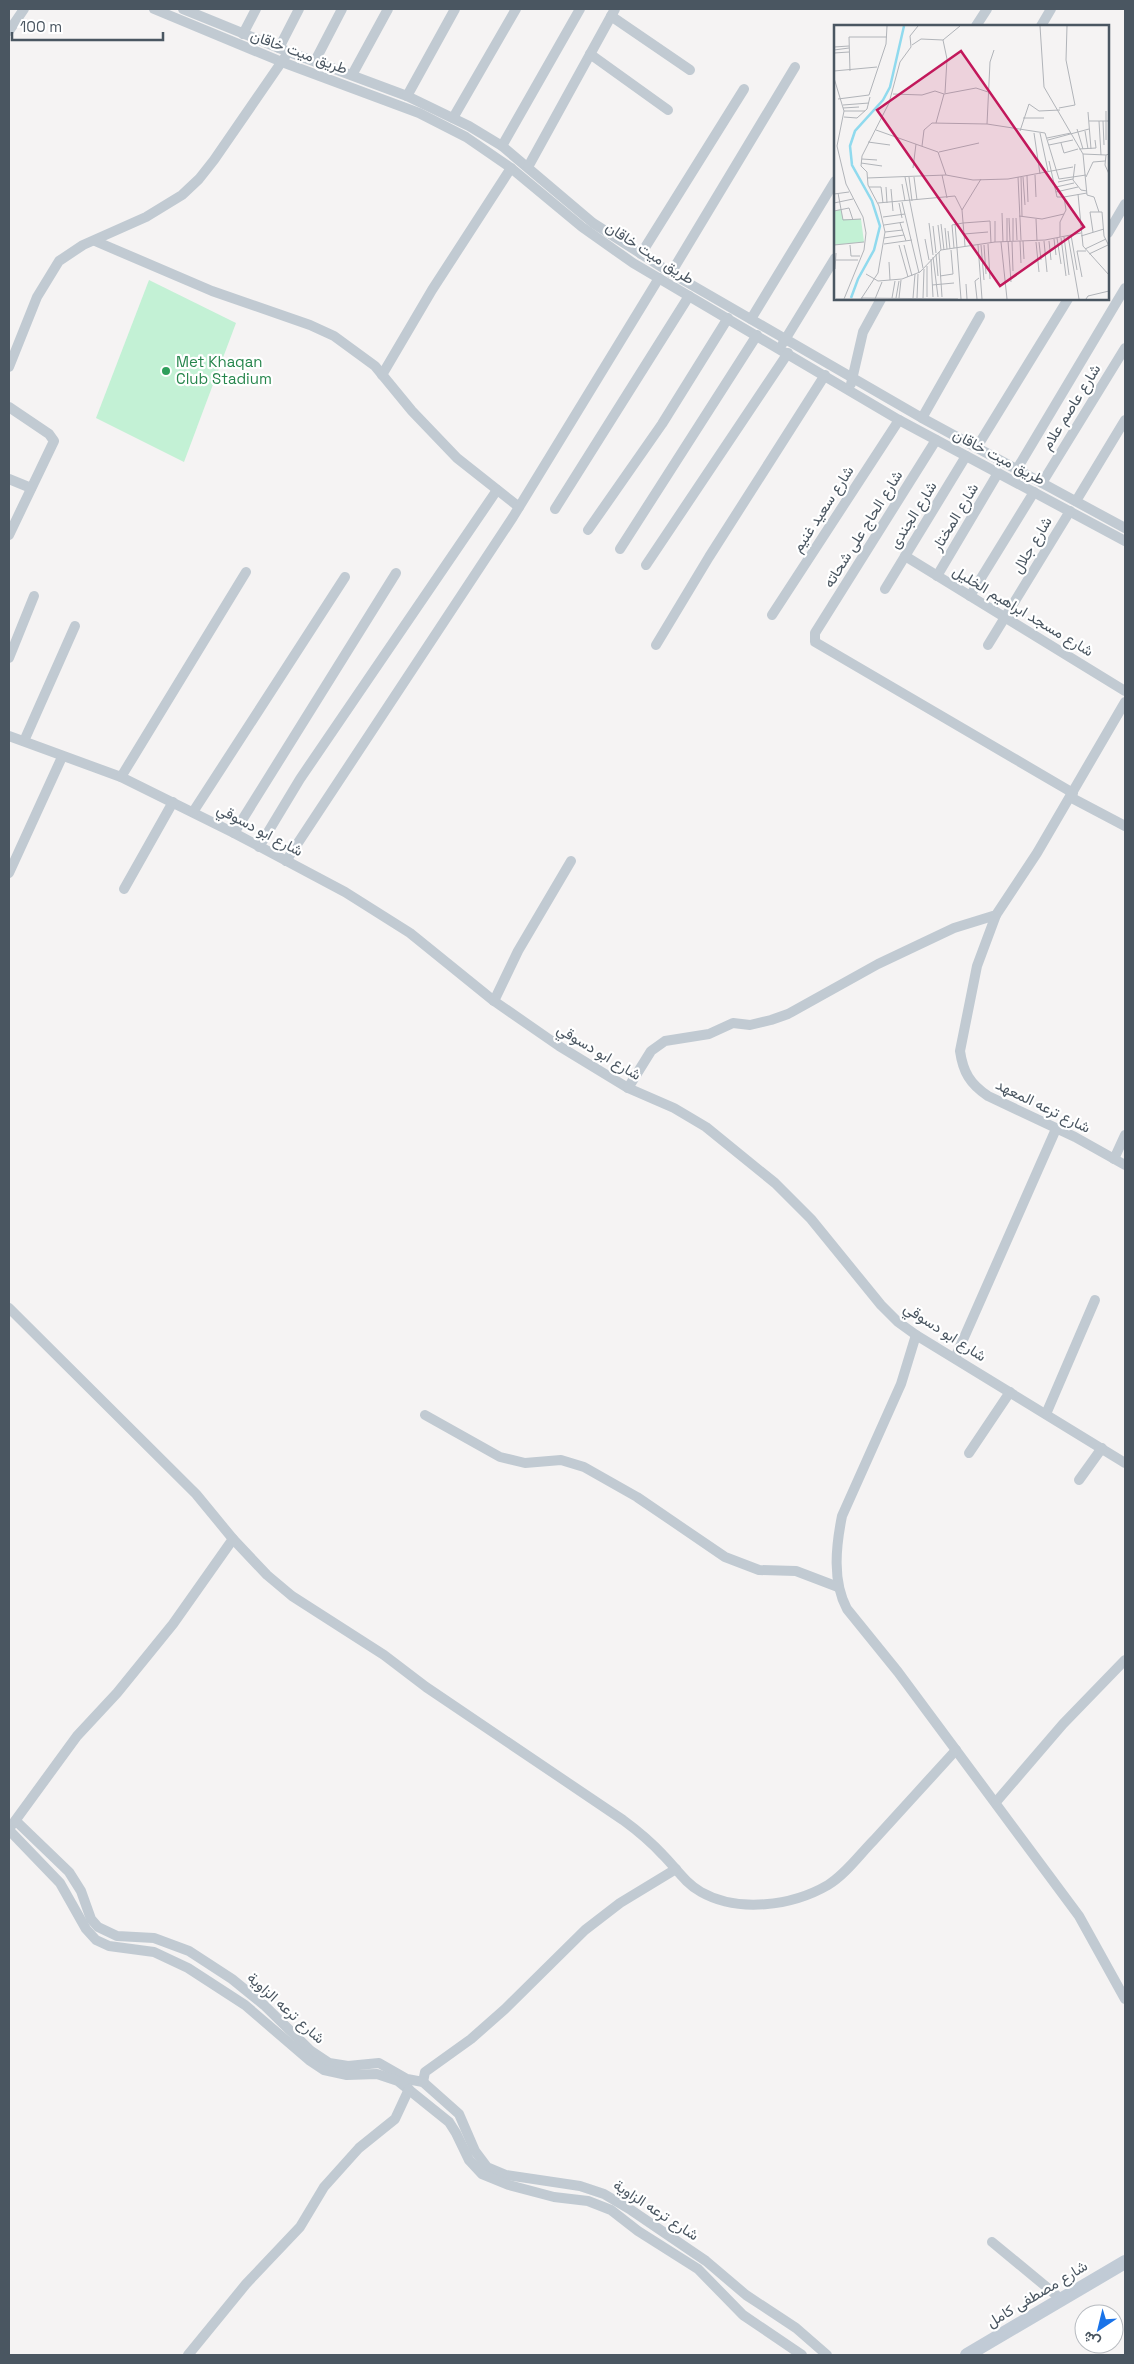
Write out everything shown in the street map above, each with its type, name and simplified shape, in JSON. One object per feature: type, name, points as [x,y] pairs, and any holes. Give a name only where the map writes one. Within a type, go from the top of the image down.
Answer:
[{"type":"main road","name":"شارع مصطفى كامل","points":[[967,2355],[1125,2262]]},
{"type":"street","points":[[9,31],[24,9]]},
{"type":"street","name":"طريق ميت خاقان","points":[[154,9],[282,62],[419,113],[466,137],[511,168],[582,227],[689,296],[757,335],[853,379],[1125,528]]},
{"type":"street","name":"طريق ميت خاقان","points":[[183,9],[208,14],[243,34],[407,96],[453,118],[502,146],[593,223],[671,274],[751,319],[785,347],[825,375],[899,420],[1125,541]]},
{"type":"street","points":[[243,34],[256,9]]},
{"type":"street","points":[[279,48],[299,9]]},
{"type":"street","points":[[314,61],[342,9]]},
{"type":"street","points":[[352,75],[388,9]]},
{"type":"street","points":[[407,96],[455,9]]},
{"type":"street","points":[[453,118],[516,9]]},
{"type":"street","points":[[502,146],[580,9]]},
{"type":"street","points":[[977,25],[987,9]]},
{"type":"street","points":[[1042,25],[1051,9]]},
{"type":"street","points":[[528,167],[613,12],[690,70]]},
{"type":"street","points":[[9,367],[37,297],[59,261],[83,245],[95,242],[146,217],[182,195],[199,179],[289,52]]},
{"type":"street","points":[[590,54],[668,110]]},
{"type":"street","points":[[671,274],[795,67]]},
{"type":"street","points":[[641,254],[744,89]]},
{"type":"street","points":[[382,375],[432,290],[511,168]]},
{"type":"street","points":[[751,319],[834,183]]},
{"type":"street","points":[[1109,231],[1125,204]]},
{"type":"street","points":[[95,242],[212,291],[316,328],[361,355],[382,375],[412,411],[457,458],[519,507]]},
{"type":"street","points":[[646,565],[785,347],[834,260]]},
{"type":"street","points":[[286,861],[519,507],[659,278]]},
{"type":"street","points":[[1017,469],[1125,288]]},
{"type":"street","points":[[555,509],[689,296]]},
{"type":"street","points":[[848,389],[853,379],[863,332],[880,300]]},
{"type":"street","points":[[978,447],[1067,300]]},
{"type":"street","points":[[922,418],[980,316]]},
{"type":"street","points":[[588,530],[662,424],[728,318]]},
{"type":"street","points":[[620,549],[757,335]]},
{"type":"street","name":"شارع عاصم علام","points":[[1042,482],[1125,348]]},
{"type":"street","points":[[656,644],[825,375]]},
{"type":"street","points":[[9,407],[53,437],[51,447],[9,535]]},
{"type":"street","name":"شارع سعيد غنيم","points":[[772,615],[899,420]]},
{"type":"street","points":[[1076,500],[1125,420]]},
{"type":"street","name":"شارع الحاج على شحاته","points":[[936,440],[814,638],[817,643],[1071,795]]},
{"type":"street","name":"شارع الجندى","points":[[885,589],[966,456]]},
{"type":"street","name":"شارع المختار","points":[[937,576],[998,473]]},
{"type":"street","points":[[9,479],[32,488]]},
{"type":"street","points":[[259,847],[316,756],[497,490]]},
{"type":"street","points":[[970,596],[1034,492]]},
{"type":"street","name":"شارع جلال","points":[[988,645],[1070,511]]},
{"type":"street","name":"شارع مسجد ابراهيم الخليل","points":[[905,556],[1125,691]]},
{"type":"street","points":[[121,777],[246,572]]},
{"type":"street","points":[[234,833],[396,573]]},
{"type":"street","points":[[193,812],[345,577]]},
{"type":"street","points":[[9,658],[34,596]]},
{"type":"street","points":[[24,740],[75,626]]},
{"type":"street","name":"شارع ترعه المعهد","points":[[1125,702],[1037,854],[996,915],[978,966],[960,1051],[962,1065],[968,1078],[976,1088],[988,1096],[1125,1165]]},
{"type":"street","name":"شارع ابو دسوقي","points":[[9,736],[24,740],[62,757],[121,777],[234,833],[385,916],[428,946],[494,1001],[559,1046],[628,1088],[688,1115],[706,1127],[775,1183],[811,1219],[888,1312],[916,1335],[1125,1463]]},
{"type":"street","points":[[9,873],[62,757]]},
{"type":"street","points":[[1071,795],[1125,826]]},
{"type":"street","points":[[124,890],[173,802]]},
{"type":"street","points":[[494,1001],[518,951],[571,862]]},
{"type":"street","points":[[628,1088],[651,1051],[666,1041],[709,1034],[733,1023],[750,1025],[788,1014],[878,964],[954,928],[996,915]]},
{"type":"street","points":[[955,1358],[1056,1129]]},
{"type":"street","points":[[1114,1159],[1125,1135]]},
{"type":"street","points":[[1046,1414],[1095,1300]]},
{"type":"street","points":[[9,1308],[196,1494],[267,1576],[292,1596],[384,1655],[426,1687],[623,1820],[642,1835],[689,1884],[700,1892],[717,1899],[742,1904],[773,1904],[804,1895],[829,1884],[851,1864],[956,1750]]},
{"type":"street","points":[[916,1335],[901,1384],[842,1516],[839,1540],[838,1587],[846,1609],[898,1672],[1087,1927],[1125,2000]]},
{"type":"street","points":[[969,1453],[1010,1392]]},
{"type":"street","points":[[424,1415],[500,1457],[511,1461],[525,1463],[562,1460],[584,1467],[630,1493],[725,1557],[744,1566],[759,1570],[796,1571],[838,1587]]},
{"type":"street","points":[[1079,1480],[1102,1448]]},
{"type":"street","points":[[11,1826],[77,1736],[117,1693],[173,1624],[233,1539]]},
{"type":"street","points":[[996,1802],[1063,1724],[1125,1660]]},
{"type":"street","name":"شارع ترعه الزاوية","points":[[11,1826],[69,1872],[81,1890],[91,1919],[108,1934],[154,1938],[188,1950],[232,1979],[258,2000],[311,2051],[329,2063],[348,2066],[379,2064],[407,2079],[423,2082],[459,2114],[475,2151],[487,2167],[506,2174],[580,2186],[604,2194],[706,2261],[746,2296],[796,2328],[827,2355]]},
{"type":"street","name":"شارع ترعه الزاوية","points":[[11,1826],[60,1883],[86,1929],[96,1940],[109,1946],[154,1952],[188,1968],[245,2005],[309,2060],[324,2070],[339,2075],[384,2075],[409,2089],[449,2122],[470,2160],[482,2174],[509,2185],[554,2197],[588,2201],[612,2210],[638,2232],[698,2269],[743,2315],[802,2355]]},
{"type":"street","points":[[423,2082],[425,2072],[472,2039],[586,1930],[620,1903],[676,1869]]},
{"type":"street","points":[[188,2355],[246,2284],[300,2226],[318,2195],[330,2180],[359,2148],[395,2119],[409,2089]]},
{"type":"street","points":[[992,2242],[1061,2299]]},
{"type":"green space","name":"Met Khaqan Club Stadium","points":[[149,280],[236,323],[184,462],[96,418]]},
{"type":"place","name":"Met Khaqan Club Stadium","points":[[166,371]]}]
